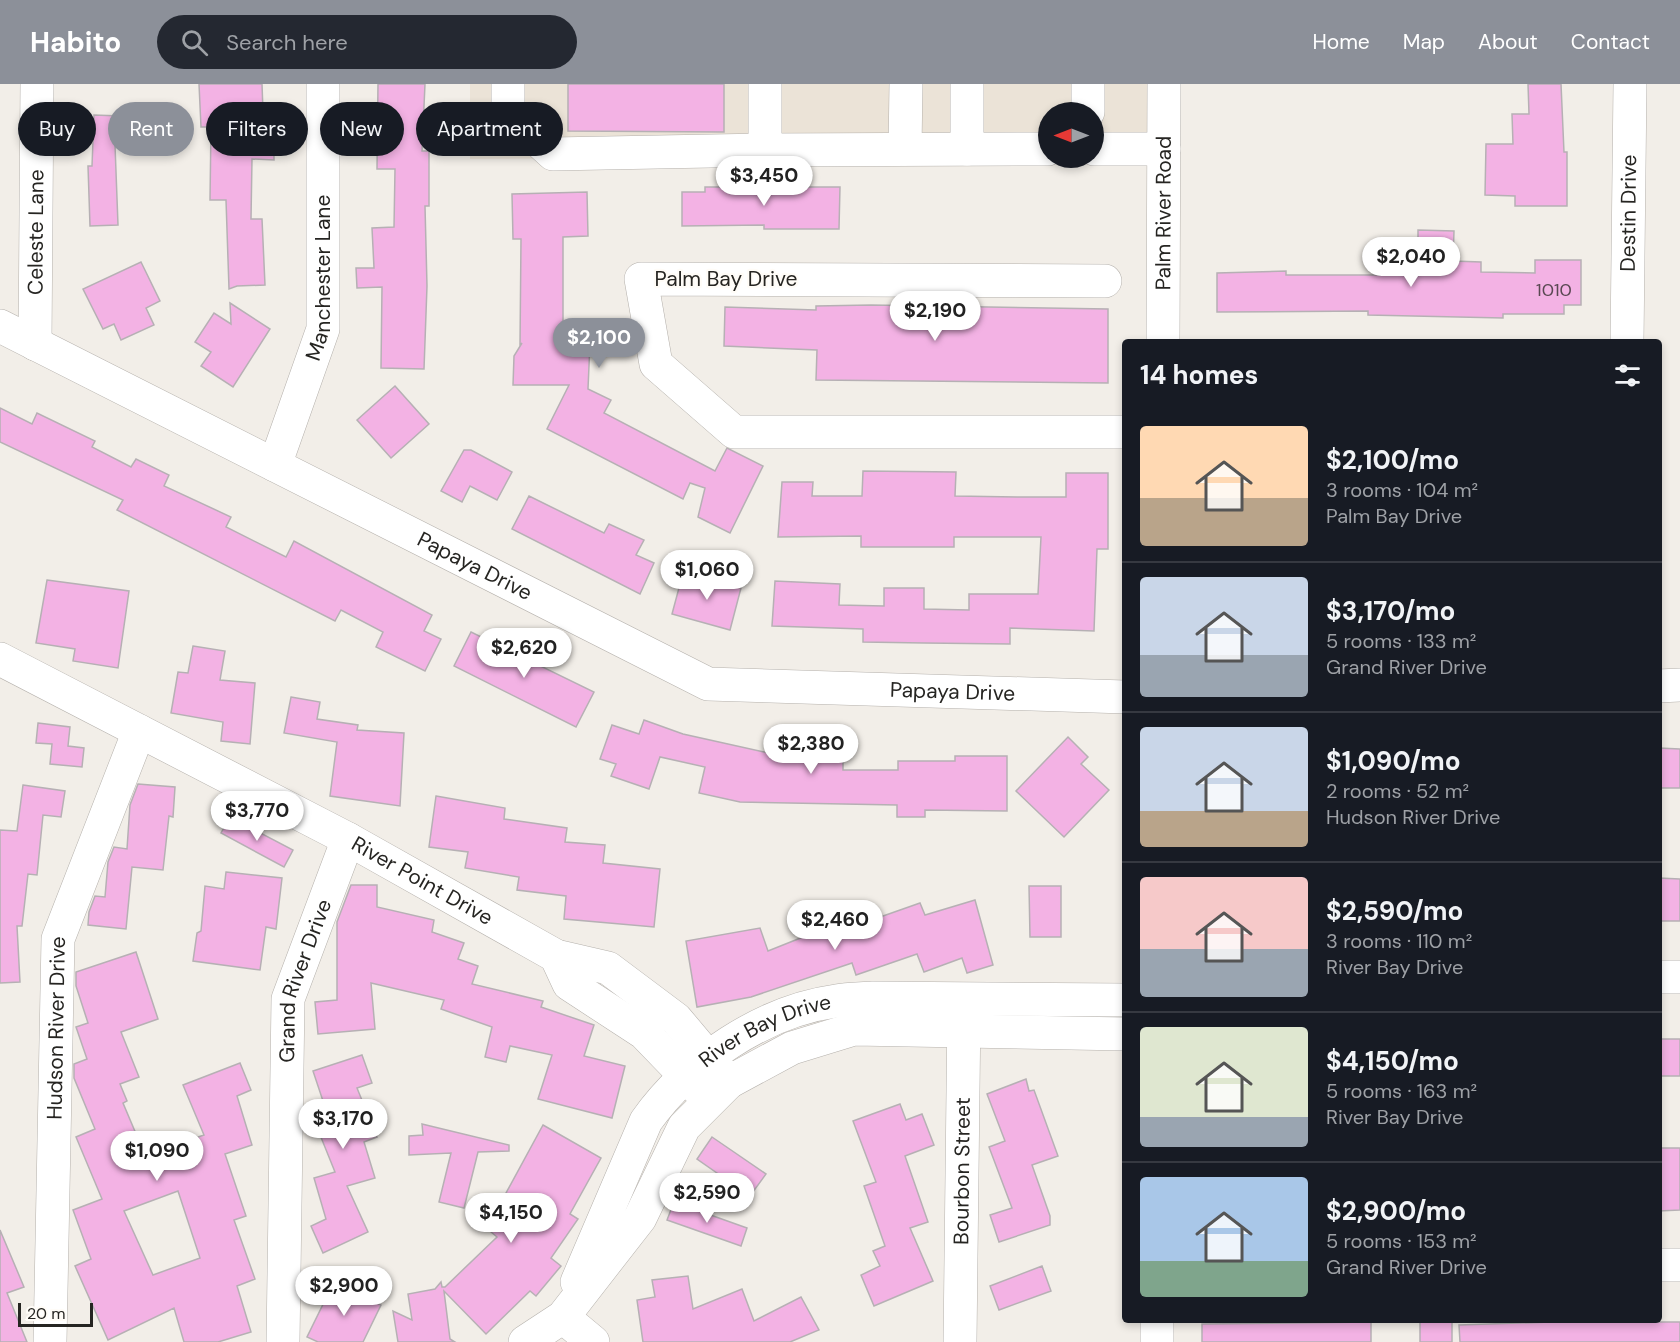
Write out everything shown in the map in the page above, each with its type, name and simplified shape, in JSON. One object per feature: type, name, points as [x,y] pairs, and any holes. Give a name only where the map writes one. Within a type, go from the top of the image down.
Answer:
[{"type":"street","name":"Celeste Lane","points":[[35,344],[37,84]]},
{"type":"street","name":"Manchester Lane","points":[[275,465],[323,329],[323,84]]},
{"type":"street","points":[[508,84],[508,113],[553,154],[765,150],[1038,149]]},
{"type":"street","points":[[765,84],[765,150]]},
{"type":"street","points":[[905,149],[906,84]]},
{"type":"street","points":[[967,84],[967,149]]},
{"type":"street","points":[[1088,84],[1088,102]]},
{"type":"street","name":"Palm River Road","points":[[1163,339],[1164,84]]},
{"type":"street","name":"Destin Drive","points":[[1628,339],[1630,84]]},
{"type":"street","points":[[1104,149],[1164,149]]},
{"type":"street","name":"Palm Bay Drive","points":[[1105,281],[641,279],[656,364],[734,432],[1122,432]]},
{"type":"street","name":"Papaya Drive","points":[[0,326],[708,684],[1122,697]]},
{"type":"street","name":"River Point Drive","points":[[0,659],[348,839],[556,956],[608,968],[676,1019],[709,1080]]},
{"type":"street","points":[[1662,686],[1680,685]]},
{"type":"street","name":"Hudson River Drive","points":[[50,1342],[58,939],[139,731]]},
{"type":"street","name":"Grand River Drive","points":[[283,1342],[288,999],[348,839]]},
{"type":"street","points":[[1662,977],[1680,977]]},
{"type":"street","name":"River Bay Drive","points":[[525,1342],[563,1317],[640,1218],[709,1080],[792,1048],[854,1029],[964,1015],[1122,1000]]},
{"type":"street","name":"River Bay Drive","points":[[964,1015],[1122,1034]]},
{"type":"street","name":"Bourbon Street","points":[[960,1342],[964,1015]]},
{"type":"street","points":[[1662,1265],[1680,1265]]},
{"type":"street","points":[[563,1317],[594,1342]]},
{"type":"street","points":[[1156,1342],[1157,1323]]},
{"type":"shaded area","points":[[470,84],[1157,84],[1157,153],[1104,153],[1104,102],[1038,102],[1038,154],[470,159],[470,156],[563,156],[563,102],[470,102]]},
{"type":"building","points":[[199,84],[262,84],[263,102],[206,102],[206,127],[201,127]]},
{"type":"building","points":[[378,84],[425,84],[424,102],[416,102],[416,156],[429,156],[429,206],[425,206],[427,286],[424,369],[381,368],[382,287],[357,288],[356,268],[374,268],[372,228],[394,227],[395,169],[377,169],[377,156],[404,156],[404,102],[378,102]]},
{"type":"building","points":[[568,84],[724,84],[724,132],[568,131]]},
{"type":"building","points":[[1528,84],[1561,84],[1564,152],[1567,152],[1567,206],[1515,206],[1515,196],[1485,195],[1486,144],[1513,144],[1512,114],[1529,114]]},
{"type":"building","points":[[96,115],[108,116],[108,156],[115,156],[118,225],[90,226],[88,166],[92,166],[92,156],[96,156]]},
{"type":"building","points":[[211,156],[274,156],[274,160],[252,159],[251,219],[262,219],[265,285],[237,286],[229,289],[226,200],[210,200]]},
{"type":"building","points":[[705,187],[840,187],[839,229],[764,229],[764,225],[682,226],[682,192],[705,192]]},
{"type":"building","points":[[587,192],[588,236],[563,237],[563,344],[590,343],[588,389],[611,400],[604,413],[715,471],[727,448],[763,466],[730,533],[698,517],[705,488],[690,483],[683,499],[547,429],[569,385],[513,385],[514,356],[522,343],[520,345],[521,239],[513,239],[512,194]]},
{"type":"building","points":[[1418,230],[1454,231],[1453,261],[1481,262],[1481,272],[1535,273],[1535,260],[1581,260],[1581,305],[1564,305],[1564,314],[1503,314],[1503,318],[1368,315],[1368,311],[1217,312],[1217,273],[1286,271],[1286,275],[1389,275],[1389,259],[1418,259]]},
{"type":"building","points":[[141,262],[160,301],[146,308],[154,325],[121,340],[114,324],[103,329],[83,289]]},
{"type":"building","points":[[230,303],[270,329],[233,387],[201,366],[211,352],[195,342],[214,313],[231,324]]},
{"type":"building","points":[[816,306],[1108,309],[1108,383],[816,380],[817,350],[724,346],[725,307],[816,310]]},
{"type":"building","points":[[395,386],[429,424],[391,458],[357,420]]},
{"type":"building","points":[[0,408],[32,424],[37,413],[95,441],[92,447],[131,467],[136,459],[169,475],[164,486],[231,517],[226,527],[286,557],[294,541],[432,615],[424,631],[441,639],[425,671],[376,647],[383,632],[341,610],[335,621],[117,510],[123,500],[0,442]]},
{"type":"building","points":[[464,450],[471,450],[512,472],[497,500],[470,486],[462,502],[441,491]]},
{"type":"building","points":[[863,471],[956,472],[955,496],[1017,497],[1066,497],[1066,473],[1108,473],[1108,549],[1097,549],[1094,631],[1010,628],[1010,644],[924,643],[863,642],[863,629],[772,626],[775,581],[840,584],[839,605],[884,606],[884,588],[924,588],[924,609],[969,610],[969,594],[1038,594],[1041,537],[954,537],[954,547],[861,547],[861,536],[778,537],[782,482],[813,482],[812,496],[862,496]]},
{"type":"building","points":[[529,496],[604,533],[609,524],[644,540],[636,555],[654,563],[640,594],[512,529]]},
{"type":"building","points":[[683,573],[741,588],[730,630],[672,614]]},
{"type":"building","points":[[47,580],[129,591],[118,668],[73,661],[75,649],[36,643]]},
{"type":"building","points":[[471,632],[594,692],[576,727],[454,666]]},
{"type":"building","points":[[193,646],[225,651],[220,680],[255,683],[250,744],[221,741],[223,722],[171,713],[178,672],[188,673]]},
{"type":"building","points":[[291,697],[320,702],[317,719],[358,725],[357,730],[404,733],[400,806],[330,796],[337,742],[284,733]]},
{"type":"building","points":[[644,720],[683,734],[764,752],[843,753],[843,770],[898,770],[898,761],[955,761],[955,756],[1007,756],[1007,811],[925,810],[925,817],[897,817],[897,805],[740,802],[699,793],[705,767],[660,757],[649,789],[611,776],[616,764],[600,759],[612,725],[639,734]]},
{"type":"building","points":[[38,723],[70,727],[68,746],[84,748],[82,767],[50,764],[52,744],[36,743]]},
{"type":"building","points":[[1068,737],[1088,757],[1081,764],[1109,790],[1064,837],[1016,791]]},
{"type":"building","points":[[1662,748],[1680,749],[1680,788],[1662,788]]},
{"type":"building","points":[[138,784],[175,787],[173,817],[169,816],[163,870],[132,867],[126,929],[88,925],[89,912],[95,896],[105,897],[108,862],[114,847],[127,849],[130,805]]},
{"type":"building","points":[[23,785],[65,791],[61,817],[43,815],[37,875],[28,874],[22,926],[17,926],[20,982],[0,983],[0,830],[17,831]]},
{"type":"building","points":[[436,796],[505,808],[504,819],[567,828],[565,842],[605,845],[603,863],[660,869],[654,927],[564,919],[566,896],[517,890],[519,877],[465,868],[468,852],[429,847]]},
{"type":"building","points":[[230,817],[293,850],[284,867],[221,833]]},
{"type":"building","points":[[226,872],[282,878],[276,929],[266,927],[260,970],[193,961],[197,933],[201,931],[205,886],[224,889]]},
{"type":"building","points":[[1662,878],[1680,879],[1680,921],[1662,921]]},
{"type":"building","points":[[351,885],[377,885],[377,907],[434,920],[432,932],[464,943],[458,959],[478,966],[472,984],[543,1001],[541,1007],[594,1025],[584,1056],[625,1066],[612,1118],[538,1099],[552,1055],[510,1046],[506,1062],[485,1057],[492,1027],[441,1009],[444,1000],[371,983],[375,1029],[318,1034],[315,1002],[337,1000],[337,922]]},
{"type":"building","points":[[1029,886],[1061,886],[1061,937],[1030,937]]},
{"type":"building","points":[[975,900],[993,965],[967,973],[962,958],[924,972],[917,954],[856,975],[852,963],[751,997],[697,1007],[686,941],[760,928],[768,951],[808,935],[801,916],[819,909],[829,935],[920,903],[925,915]]},
{"type":"building","points":[[136,952],[158,1019],[121,1032],[139,1077],[120,1084],[127,1101],[123,1103],[145,1155],[204,1135],[183,1085],[240,1063],[251,1090],[237,1096],[252,1145],[225,1154],[246,1216],[234,1220],[255,1279],[237,1286],[251,1332],[218,1342],[184,1342],[174,1308],[108,1340],[75,1266],[91,1259],[73,1210],[102,1199],[76,1137],[95,1129],[74,1078],[74,1064],[87,1059],[76,1027],[88,1023],[76,986],[76,972]],"holes":[[[178,1191],[200,1258],[153,1275],[124,1211]]]},
{"type":"building","points":[[1662,1039],[1680,1039],[1680,1076],[1662,1076]]},
{"type":"building","points":[[362,1055],[372,1083],[357,1088],[377,1137],[364,1142],[375,1178],[347,1186],[368,1232],[323,1253],[311,1226],[326,1219],[314,1178],[335,1172],[312,1115],[326,1110],[313,1071]]},
{"type":"building","points":[[1026,1079],[1029,1091],[1034,1090],[1058,1156],[1032,1165],[1050,1216],[1050,1225],[999,1242],[990,1215],[1012,1208],[989,1147],[1005,1141],[987,1094]]},
{"type":"building","points":[[900,1104],[906,1120],[922,1114],[934,1145],[905,1156],[928,1222],[910,1228],[933,1281],[874,1306],[861,1275],[880,1266],[873,1251],[885,1246],[864,1186],[876,1182],[853,1121]]},
{"type":"building","points":[[422,1124],[509,1145],[509,1151],[478,1152],[464,1208],[439,1202],[451,1153],[409,1155],[409,1136],[423,1135]]},
{"type":"building","points":[[543,1125],[601,1158],[570,1214],[578,1219],[551,1258],[561,1266],[536,1296],[530,1291],[486,1334],[444,1291],[450,1339],[455,1342],[398,1342],[393,1311],[412,1320],[408,1294],[435,1289],[441,1282],[442,1287],[445,1287],[497,1237],[491,1232],[491,1224],[514,1198],[506,1193]]},
{"type":"building","points":[[712,1137],[766,1174],[750,1196],[697,1159]]},
{"type":"building","points":[[1662,1148],[1680,1148],[1680,1210],[1662,1211]]},
{"type":"building","points":[[674,1202],[747,1228],[741,1246],[667,1220]]},
{"type":"building","points":[[0,1230],[24,1287],[7,1293],[27,1342],[0,1342]]},
{"type":"building","points":[[1042,1266],[1051,1291],[999,1310],[990,1286]]},
{"type":"building","points":[[688,1276],[693,1309],[742,1289],[754,1321],[801,1297],[819,1330],[790,1342],[643,1342],[637,1300],[655,1297],[652,1280]]},
{"type":"building","points":[[334,1282],[381,1305],[363,1342],[318,1342],[307,1337]]},
{"type":"building","points":[[1680,1322],[1680,1342],[1460,1342],[1459,1325]]},
{"type":"building","points":[[1371,1323],[1371,1342],[1202,1342],[1202,1324]]},
{"type":"building","points":[[1420,1323],[1452,1323],[1452,1342],[1420,1342]]}]
